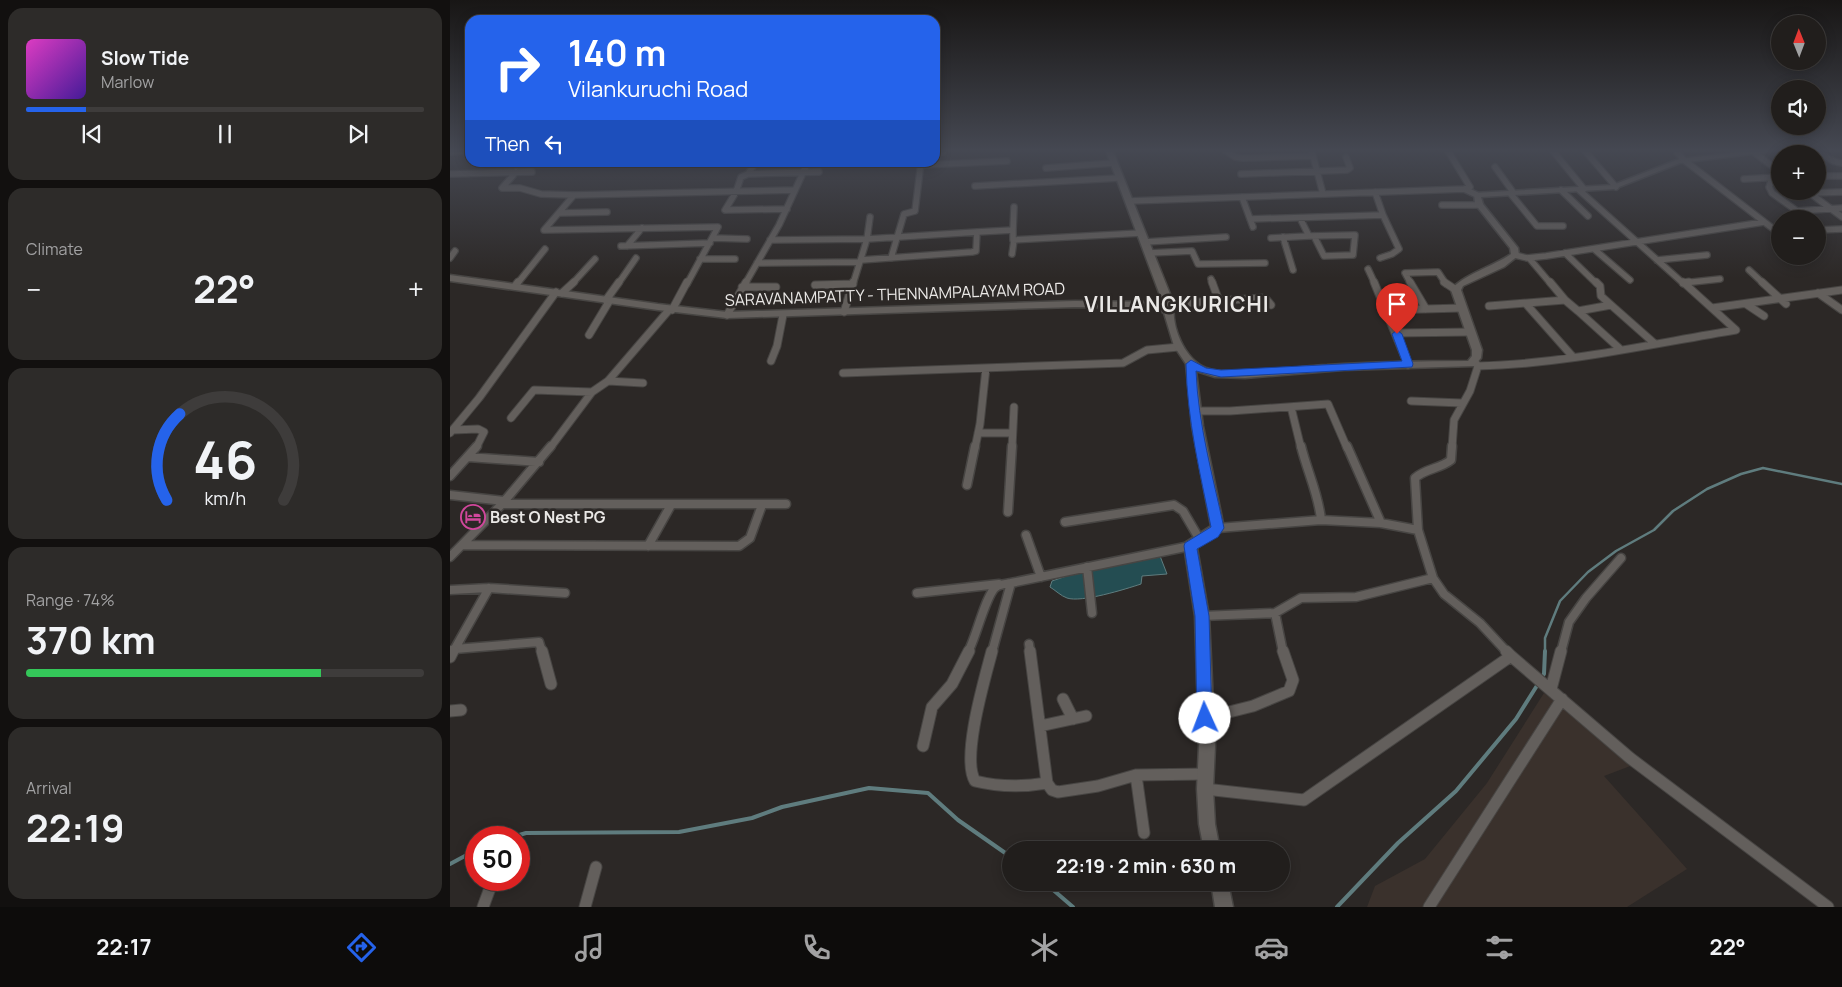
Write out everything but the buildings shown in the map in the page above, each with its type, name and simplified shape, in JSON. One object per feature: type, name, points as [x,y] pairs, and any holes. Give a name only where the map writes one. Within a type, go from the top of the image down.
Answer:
[{"type":"main road","points":[[1125,193],[1169,308],[1179,347],[1191,364],[1204,371],[1221,374],[1408,364],[1476,364],[1478,355],[1456,290],[1460,284],[1501,265],[1515,255],[1514,248],[1508,239],[1476,200],[1477,195],[1496,193]]},
{"type":"main road","name":"SARAVANAMPATTY - THENNAMPALAYAM ROAD","points":[[450,278],[559,292],[671,310],[727,316],[1075,304],[1156,305],[1169,308]]},
{"type":"main road","points":[[1191,364],[1192,387],[1204,464],[1218,528],[1195,543],[1202,616],[1205,718],[1208,746],[1205,789],[1207,824],[1210,841]]},
{"type":"main road","points":[[1221,891],[1224,907]]},
{"type":"street","points":[[539,193],[574,195],[664,193]]},
{"type":"street","points":[[735,193],[725,210],[787,209]]},
{"type":"street","points":[[727,316],[787,209],[794,193]]},
{"type":"street","points":[[891,258],[904,214],[915,211],[917,193]]},
{"type":"street","points":[[1128,201],[1341,193]]},
{"type":"street","points":[[1375,193],[1399,249],[1392,254],[1380,258]]},
{"type":"street","points":[[1512,193],[1537,226],[1563,226]]},
{"type":"street","points":[[1564,193],[1588,216]]},
{"type":"street","points":[[1585,193],[1637,243],[1736,330],[1515,365],[1476,364],[1470,391],[1454,420],[1450,460],[1442,466],[1430,467],[1422,471],[1415,478],[1418,530],[1433,578],[1444,594],[1480,623],[1511,656],[1630,758],[1828,907]]},
{"type":"street","points":[[1727,193],[1771,227]]},
{"type":"street","points":[[450,557],[503,503],[539,462],[592,392],[608,381],[671,310],[718,229],[715,226],[544,230],[574,195]]},
{"type":"street","points":[[1242,197],[1253,227]]},
{"type":"street","points":[[1782,200],[1797,211],[1842,208]]},
{"type":"street","points":[[1819,200],[1842,217]]},
{"type":"street","points":[[1442,205],[1480,205]]},
{"type":"street","points":[[1012,254],[1014,207]]},
{"type":"street","points":[[559,213],[607,212]]},
{"type":"street","points":[[1250,220],[1383,215]]},
{"type":"street","points":[[844,312],[867,239],[870,217]]},
{"type":"street","points":[[1271,238],[1283,237],[1312,236],[1355,235],[1353,255],[1324,256],[1312,236],[1300,218]]},
{"type":"street","points":[[1515,255],[1529,258],[1637,243],[1764,222]]},
{"type":"street","points":[[642,228],[624,246],[747,239]]},
{"type":"street","points":[[1826,230],[1842,229]]},
{"type":"street","points":[[770,240],[897,238],[1014,230]]},
{"type":"street","points":[[757,263],[861,260],[972,252],[976,251],[977,232]]},
{"type":"street","points":[[1014,240],[1141,233]]},
{"type":"street","points":[[1145,242],[1226,237]]},
{"type":"street","points":[[1283,237],[1293,270]]},
{"type":"street","points":[[515,286],[545,249]]},
{"type":"street","points":[[1594,249],[1630,280]]},
{"type":"street","points":[[450,258],[454,251]]},
{"type":"street","points":[[1149,253],[1192,251],[1198,264],[1265,263]]},
{"type":"street","points":[[1565,252],[1600,286],[1601,296],[1654,343]]},
{"type":"street","points":[[1657,260],[1707,256]]},
{"type":"street","points":[[589,335],[608,300],[636,258]]},
{"type":"street","points":[[1529,258],[1565,300],[1619,348]]},
{"type":"street","points":[[452,431],[559,292],[582,275],[596,259]]},
{"type":"street","points":[[700,259],[735,259]]},
{"type":"street","points":[[1368,269],[1387,310],[1408,364]]},
{"type":"street","points":[[1749,270],[1786,304]]},
{"type":"street","points":[[1426,309],[1405,273],[1438,272],[1444,282],[1456,290]]},
{"type":"street","points":[[1211,279],[1219,301]]},
{"type":"street","points":[[1683,283],[1720,279]]},
{"type":"street","points":[[815,285],[853,284]]},
{"type":"street","points":[[742,287],[776,287]]},
{"type":"street","points":[[1712,308],[1842,290]]},
{"type":"street","points":[[1818,293],[1842,310]]},
{"type":"street","points":[[1169,308],[1219,301],[1262,298],[1266,299],[1271,305]]},
{"type":"street","points":[[1489,306],[1527,305],[1565,300]]},
{"type":"street","points":[[1746,304],[1764,316]]},
{"type":"street","points":[[1527,305],[1573,357]]},
{"type":"street","points":[[1578,311],[1611,305]]},
{"type":"street","points":[[1387,310],[1462,308]]},
{"type":"street","points":[[771,361],[777,346],[783,315]]},
{"type":"street","points":[[1397,334],[1471,332]]},
{"type":"street","points":[[843,373],[1122,363],[1147,350],[1179,347]]},
{"type":"street","points":[[967,486],[978,433],[986,368]]},
{"type":"street","points":[[608,381],[643,383]]},
{"type":"street","points":[[510,418],[534,390],[592,392]]},
{"type":"street","points":[[1411,401],[1462,403]]},
{"type":"street","points":[[1196,411],[1230,411],[1328,404],[1381,523]]},
{"type":"street","points":[[1008,512],[1014,407]]},
{"type":"street","points":[[1291,407],[1307,472],[1320,505],[1321,520]]},
{"type":"street","points":[[450,476],[468,457],[482,438],[484,432],[478,429],[452,431]]},
{"type":"street","points":[[978,433],[1011,434]]},
{"type":"street","points":[[468,457],[539,462]]},
{"type":"street","points":[[450,495],[503,503],[786,504]]},
{"type":"street","points":[[462,545],[739,546],[750,538],[762,504]]},
{"type":"street","points":[[648,546],[671,505]]},
{"type":"street","points":[[923,746],[932,707],[952,684],[974,640],[990,593],[997,586],[1195,543],[1183,511],[1174,505],[1065,522]]},
{"type":"street","points":[[1218,528],[1321,520],[1381,523],[1418,530]]},
{"type":"street","points":[[1026,535],[1042,577]]},
{"type":"street","points":[[1550,689],[1569,622],[1586,598],[1621,558]]},
{"type":"street","points":[[1087,567],[1092,613]]},
{"type":"street","points":[[1202,616],[1275,613],[1301,598],[1356,597],[1433,578]]},
{"type":"street","points":[[918,593],[1011,583]]},
{"type":"street","points":[[1011,583],[971,744],[970,772],[975,781],[985,785],[1034,786],[1047,783]]},
{"type":"street","points":[[450,590],[489,588],[565,593]]},
{"type":"street","points":[[453,653],[489,588]]},
{"type":"street","points":[[1205,718],[1253,706],[1290,691],[1293,680],[1284,656],[1275,613]]},
{"type":"street","points":[[453,653],[539,642],[551,684]]},
{"type":"street","points":[[1029,644],[1047,783],[1052,790],[1058,792],[1098,786],[1136,775],[1207,774]]},
{"type":"street","points":[[1205,789],[1304,800],[1511,656]]},
{"type":"street","points":[[1429,907],[1562,698]]},
{"type":"street","points":[[1063,699],[1073,719]]},
{"type":"street","points":[[450,711],[461,710]]},
{"type":"street","points":[[1040,726],[1086,716]]},
{"type":"street","points":[[1136,775],[1144,833]]},
{"type":"street","points":[[584,907],[596,867]]},
{"type":"street","points":[[483,907],[489,891]]},
{"type":"shaded area","points":[[1544,693],[1633,765],[1604,776],[1687,869],[1627,907],[1367,907],[1375,886],[1425,859],[1487,783]]},
{"type":"water","points":[[1160,556],[1167,574],[1142,576],[1141,584],[1115,592],[1074,599],[1065,597],[1050,587],[1052,581],[1075,573]]},
{"type":"waterway","points":[[1545,651],[1545,638],[1560,601],[1588,572],[1616,551],[1654,530],[1673,511],[1707,489],[1741,474],[1763,468],[1842,484]]},
{"type":"waterway","points":[[1542,677],[1544,674],[1545,651]]},
{"type":"waterway","points":[[1337,907],[1398,843],[1456,791],[1516,719],[1538,684]]},
{"type":"waterway","points":[[530,833],[679,832],[752,818],[782,807],[869,788],[928,793],[958,820],[1002,851]]},
{"type":"waterway","points":[[450,864],[465,856]]},
{"type":"waterway","points":[[1054,891],[1073,907]]},
{"type":"place","name":"Best O Nest PG","points":[[473,517]]},
{"type":"district","name":"VILLANGKURICHI","points":[[1177,305]]},
{"type":"route","points":[[1205,718],[1202,616],[1195,585],[1190,546],[1213,533],[1218,528],[1204,464],[1192,387],[1191,364],[1204,371],[1221,374],[1408,364],[1397,334]]}]
